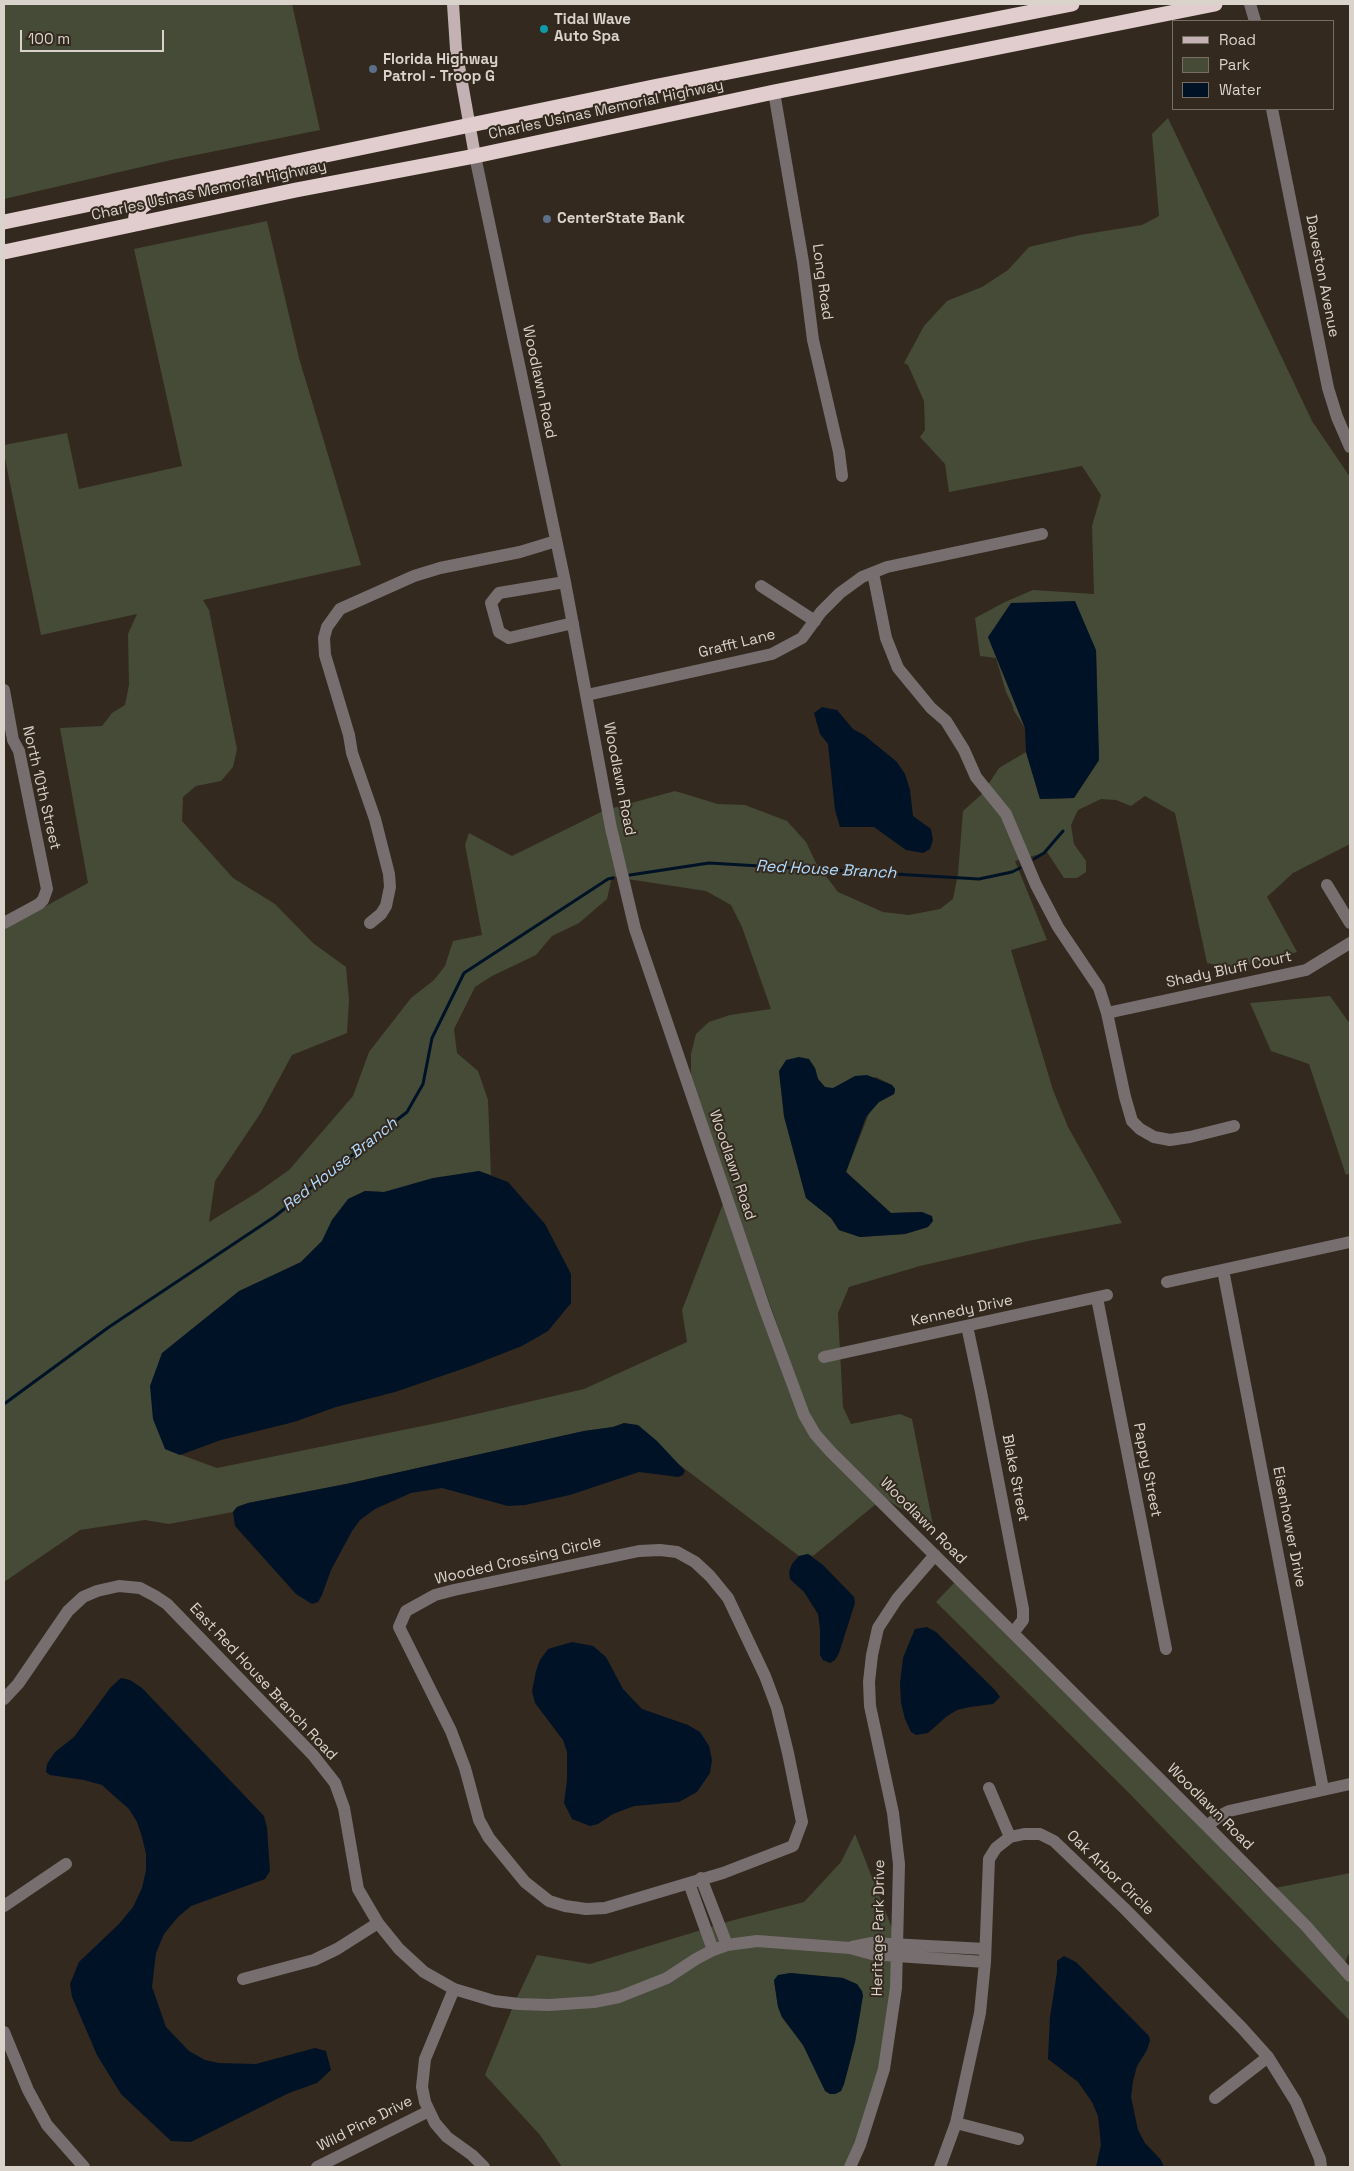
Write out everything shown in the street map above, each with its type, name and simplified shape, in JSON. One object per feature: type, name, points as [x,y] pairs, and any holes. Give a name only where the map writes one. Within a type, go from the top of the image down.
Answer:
[{"type":"highway","name":"Charles Usinas Memorial Highway","points":[[4,222],[1072,4]]},
{"type":"highway","name":"Charles Usinas Memorial Highway","points":[[4,252],[475,156],[774,92],[1215,4]]},
{"type":"highway","points":[[134,224],[141,207],[150,200],[293,170],[343,152]]},
{"type":"main road","points":[[453,4],[456,49],[468,126],[475,156]]},
{"type":"street","points":[[1250,4],[1255,20]]},
{"type":"street","name":"Long Road","points":[[774,92],[803,262],[813,340],[827,398],[842,476]]},
{"type":"street","name":"Daveston Avenue","points":[[1272,110],[1328,388],[1337,417],[1350,447]]},
{"type":"street","name":"Woodlawn Road","points":[[475,156],[565,582],[611,828],[635,929],[798,1400],[816,1434],[830,1451],[1207,1826],[1306,1926],[1350,1976]]},
{"type":"street","name":"Grafft Lane","points":[[587,695],[772,654],[802,638],[840,593],[873,573],[887,567],[1042,534]]},
{"type":"street","points":[[370,923],[381,914],[386,906],[390,886],[389,874],[375,819],[352,753],[349,735],[325,655],[324,638],[327,627],[340,609],[414,576],[440,568],[520,552],[556,541]]},
{"type":"street","points":[[873,573],[886,638],[898,668],[931,708],[946,721],[964,750],[976,777],[1006,814],[1036,885],[1058,927],[1099,988],[1108,1013],[1125,1097],[1132,1121],[1140,1129],[1154,1137],[1170,1140],[1234,1126]]},
{"type":"street","points":[[565,582],[499,593],[491,602],[499,632],[509,638],[573,623]]},
{"type":"street","points":[[760,586],[815,621]]},
{"type":"street","name":"North 10th Street","points":[[4,690],[8,739],[19,751],[47,883],[46,892],[39,904],[4,923]]},
{"type":"street","points":[[1327,885],[1350,923]]},
{"type":"street","name":"Shady Bluff Court","points":[[1108,1013],[1306,970],[1350,943]]},
{"type":"street","points":[[1167,1282],[1350,1242]]},
{"type":"street","name":"Eisenhower Drive","points":[[1223,1270],[1323,1790]]},
{"type":"street","name":"Kennedy Drive","points":[[824,1358],[1102,1296]]},
{"type":"street","name":"Pappy Street","points":[[1102,1296],[1166,1649]]},
{"type":"street","name":"Blake Street","points":[[967,1326],[1023,1609],[1023,1620],[1013,1632]]},
{"type":"street","name":"Wooded Crossing Circle","points":[[660,1550],[677,1552],[695,1562],[710,1576],[728,1598],[765,1676],[777,1708],[802,1822],[793,1846],[723,1874],[695,1880],[605,1908],[586,1909],[549,1901],[525,1882],[489,1838],[479,1820],[465,1768],[451,1731],[398,1627],[406,1611],[435,1595],[454,1590],[639,1551],[660,1550]]},
{"type":"street","name":"Heritage Park Drive","points":[[850,2167],[860,2144],[884,2069],[896,1988],[898,1864],[893,1813],[870,1706],[869,1682],[872,1655],[878,1628],[897,1599],[934,1555]]},
{"type":"street","name":"East Red House Branch Road","points":[[4,1699],[18,1684],[68,1612],[83,1598],[97,1591],[119,1586],[140,1588],[155,1596],[167,1604],[306,1747],[335,1783],[344,1808],[358,1889],[378,1923],[399,1950],[424,1972],[454,1989],[494,2001],[519,2004],[594,2002],[619,1996],[667,1978],[713,1950],[727,1945],[757,1941],[850,1948],[872,1943],[897,1951],[985,1956]]},
{"type":"street","points":[[1207,1826],[1221,1814],[1229,1811],[1350,1784]]},
{"type":"street","points":[[940,2167],[956,2123],[980,2013],[985,1956],[989,1859],[996,1848],[1010,1837],[989,1788]]},
{"type":"street","name":"Oak Arbor Circle","points":[[1010,1837],[1024,1834],[1040,1834],[1054,1841],[1132,1916],[1242,2028],[1268,2057],[1296,2102],[1320,2159],[1321,2167]]},
{"type":"street","points":[[4,1906],[66,1864]]},
{"type":"street","points":[[695,1880],[727,1945]]},
{"type":"street","points":[[695,1880],[713,1950]]},
{"type":"street","points":[[243,1979],[314,1960],[378,1923]]},
{"type":"street","points":[[454,1989],[425,2059],[422,2088],[424,2102],[434,2123],[447,2137],[472,2155],[484,2167]]},
{"type":"street","points":[[4,2032],[28,2090],[47,2125],[84,2167]]},
{"type":"street","points":[[1216,2098],[1268,2057]]},
{"type":"street","name":"Wild Pine Drive","points":[[317,2167],[429,2111]]},
{"type":"street","points":[[956,2123],[1018,2140]]},
{"type":"green space","points":[[4,4],[292,4],[320,130],[171,160],[4,199]]},
{"type":"green space","points":[[1168,118],[1312,421],[1350,477],[1350,844],[1293,873],[1267,897],[1297,952],[1233,969],[1207,963],[1175,813],[1145,796],[1131,806],[1116,800],[1101,799],[1078,810],[1071,825],[1074,844],[1086,861],[1086,872],[1077,878],[1064,878],[1047,852],[1015,861],[1047,940],[1011,950],[1053,1090],[1068,1127],[1122,1223],[1028,1241],[920,1266],[849,1287],[838,1313],[843,1407],[851,1424],[900,1414],[912,1419],[934,1530],[883,1497],[833,1447],[819,1431],[808,1412],[691,1081],[691,1054],[696,1034],[709,1022],[730,1015],[771,1009],[742,927],[731,905],[706,891],[627,879],[613,808],[675,791],[718,804],[745,805],[787,821],[806,842],[816,863],[838,892],[883,912],[909,915],[940,909],[953,899],[958,874],[963,811],[982,794],[999,768],[1026,752],[1040,799],[1074,798],[1099,760],[1096,650],[988,637],[1025,728],[1014,711],[1006,692],[996,658],[980,656],[975,618],[1033,590],[1094,594],[1092,526],[1101,495],[1082,466],[949,492],[945,464],[920,437],[925,430],[924,401],[908,365],[904,363],[924,326],[947,301],[982,287],[1008,270],[1029,247],[1080,235],[1142,225],[1159,216],[1152,134]],"holes":[[[815,1068],[818,1079],[825,1087],[833,1089],[842,1084],[876,1077],[892,1085],[895,1089],[894,1094],[879,1102],[870,1111],[846,1172],[891,1213],[922,1212],[928,1227],[905,1234],[860,1237],[839,1230],[831,1218],[806,1198],[784,1117],[779,1071]]]},
{"type":"green space","points":[[267,221],[299,358],[361,565],[203,600],[209,610],[237,749],[233,767],[221,781],[196,786],[183,797],[182,821],[233,878],[275,904],[313,943],[346,967],[349,1000],[347,1033],[292,1055],[260,1114],[215,1181],[209,1222],[258,1192],[289,1170],[353,1096],[369,1052],[411,998],[434,980],[445,966],[453,941],[482,935],[465,845],[469,833],[512,856],[603,811],[617,877],[612,876],[607,899],[579,923],[552,936],[536,955],[492,976],[475,987],[454,1029],[457,1053],[478,1071],[488,1100],[491,1175],[479,1171],[384,1192],[365,1191],[349,1199],[332,1220],[322,1241],[301,1262],[275,1275],[165,1449],[217,1468],[442,1422],[584,1389],[687,1342],[682,1310],[723,1204],[790,1394],[876,1504],[813,1556],[808,1554],[799,1556],[625,1423],[346,1484],[248,1503],[237,1507],[233,1512],[169,1524],[145,1520],[80,1530],[4,1582],[4,929],[88,883],[60,728],[102,726],[112,713],[125,705],[129,685],[128,634],[137,614],[41,635],[4,454],[4,445],[67,433],[79,489],[182,466],[134,249]]},
{"type":"green space","points":[[1330,996],[1350,1024],[1350,1173],[1346,1175],[1309,1064],[1271,1051],[1250,1003]]},
{"type":"green space","points":[[955,1582],[1186,1812],[1336,1966],[1350,1984],[1350,2021],[1127,1791],[936,1602]]},
{"type":"green space","points":[[855,1834],[899,1946],[882,2067],[847,2167],[562,2167],[540,2135],[485,2075],[514,2004],[537,1955],[590,1964],[734,1920],[804,1902],[841,1862]],"holes":[[[790,1973],[843,1978],[861,2009],[844,2084],[841,2091],[830,2094],[803,2045],[782,2017],[778,2007],[774,1981]]]},
{"type":"green space","points":[[1350,1873],[1350,1951],[1345,1962],[1275,1888]]},
{"type":"water","points":[[1075,601],[1096,650],[1099,760],[1074,798],[1040,799],[1026,752],[1025,728],[988,637],[1011,603]]},
{"type":"water","points":[[822,707],[837,710],[853,729],[864,735],[897,762],[905,774],[910,790],[913,816],[931,829],[933,840],[930,849],[923,853],[906,850],[874,827],[840,827],[835,810],[828,744],[820,734],[814,713]]},
{"type":"water","points":[[799,1057],[809,1059],[815,1068],[818,1079],[825,1087],[833,1088],[855,1076],[867,1075],[892,1085],[895,1089],[894,1094],[879,1102],[866,1117],[846,1172],[891,1213],[922,1212],[932,1216],[933,1221],[928,1227],[905,1234],[860,1237],[839,1230],[831,1218],[806,1198],[784,1116],[779,1071],[786,1060]]},
{"type":"water","points":[[479,1171],[508,1182],[545,1224],[571,1274],[571,1303],[548,1331],[522,1346],[395,1392],[336,1407],[294,1422],[221,1440],[180,1455],[165,1449],[153,1419],[150,1386],[162,1353],[239,1291],[301,1262],[322,1241],[332,1220],[348,1199],[365,1191],[384,1192],[433,1178]]},
{"type":"water","points":[[624,1423],[638,1425],[657,1441],[685,1471],[683,1475],[678,1477],[639,1472],[570,1495],[525,1505],[508,1506],[442,1488],[411,1493],[375,1509],[360,1520],[331,1570],[318,1602],[312,1604],[296,1594],[235,1526],[233,1512],[237,1507],[248,1503],[346,1484],[584,1431],[613,1427]]},
{"type":"water","points":[[808,1554],[823,1565],[854,1597],[855,1603],[839,1653],[835,1660],[830,1663],[823,1660],[820,1655],[818,1614],[804,1592],[790,1579],[789,1572],[792,1564],[799,1556]]},
{"type":"water","points":[[927,1627],[936,1632],[1000,1697],[993,1704],[957,1710],[928,1733],[916,1735],[911,1732],[905,1719],[901,1703],[900,1683],[903,1658],[915,1629]]},
{"type":"water","points":[[572,1642],[593,1646],[606,1657],[623,1689],[642,1709],[688,1725],[700,1732],[709,1746],[712,1760],[710,1773],[697,1792],[679,1802],[634,1806],[590,1826],[572,1819],[564,1803],[567,1780],[567,1752],[563,1740],[535,1703],[532,1691],[540,1660],[548,1649]]},
{"type":"water","points":[[121,1678],[130,1680],[142,1688],[264,1816],[267,1828],[270,1871],[265,1879],[191,1906],[178,1917],[164,1934],[156,1953],[152,1987],[166,2027],[189,2051],[205,2060],[219,2063],[256,2064],[315,2048],[326,2051],[331,2070],[317,2083],[289,2093],[191,2142],[171,2141],[121,2094],[97,2055],[72,1997],[70,1984],[79,1962],[119,1924],[133,1907],[142,1888],[146,1870],[146,1854],[137,1822],[129,1809],[102,1785],[84,1780],[50,1775],[46,1772],[47,1764],[55,1752],[74,1737],[111,1687]]},
{"type":"water","points":[[1064,1956],[1076,1962],[1149,2036],[1150,2040],[1147,2050],[1137,2066],[1131,2097],[1138,2130],[1145,2143],[1161,2160],[1164,2167],[1096,2167],[1101,2145],[1098,2116],[1092,2102],[1078,2082],[1048,2059],[1050,2017],[1057,1961]]},
{"type":"water","points":[[790,1973],[843,1978],[857,1984],[862,1991],[863,1996],[855,2042],[844,2084],[841,2091],[835,2094],[825,2091],[803,2045],[782,2017],[778,2007],[774,1980],[778,1975]]},
{"type":"waterway","name":"Red House Branch","points":[[1034,859],[1044,853],[1063,831]]},
{"type":"waterway","name":"Red House Branch","points":[[630,875],[709,863],[979,879],[1012,872],[1020,868]]},
{"type":"waterway","name":"Red House Branch","points":[[4,1404],[109,1327],[274,1217],[407,1112],[423,1084],[432,1038],[464,973],[608,879],[613,878]]},
{"type":"place","name":"Tidal Wave Auto Spa","points":[[544,29]]},
{"type":"place","name":"Florida Highway Patrol - Troop G","points":[[373,69]]},
{"type":"place","name":"CenterState Bank","points":[[547,219]]}]
